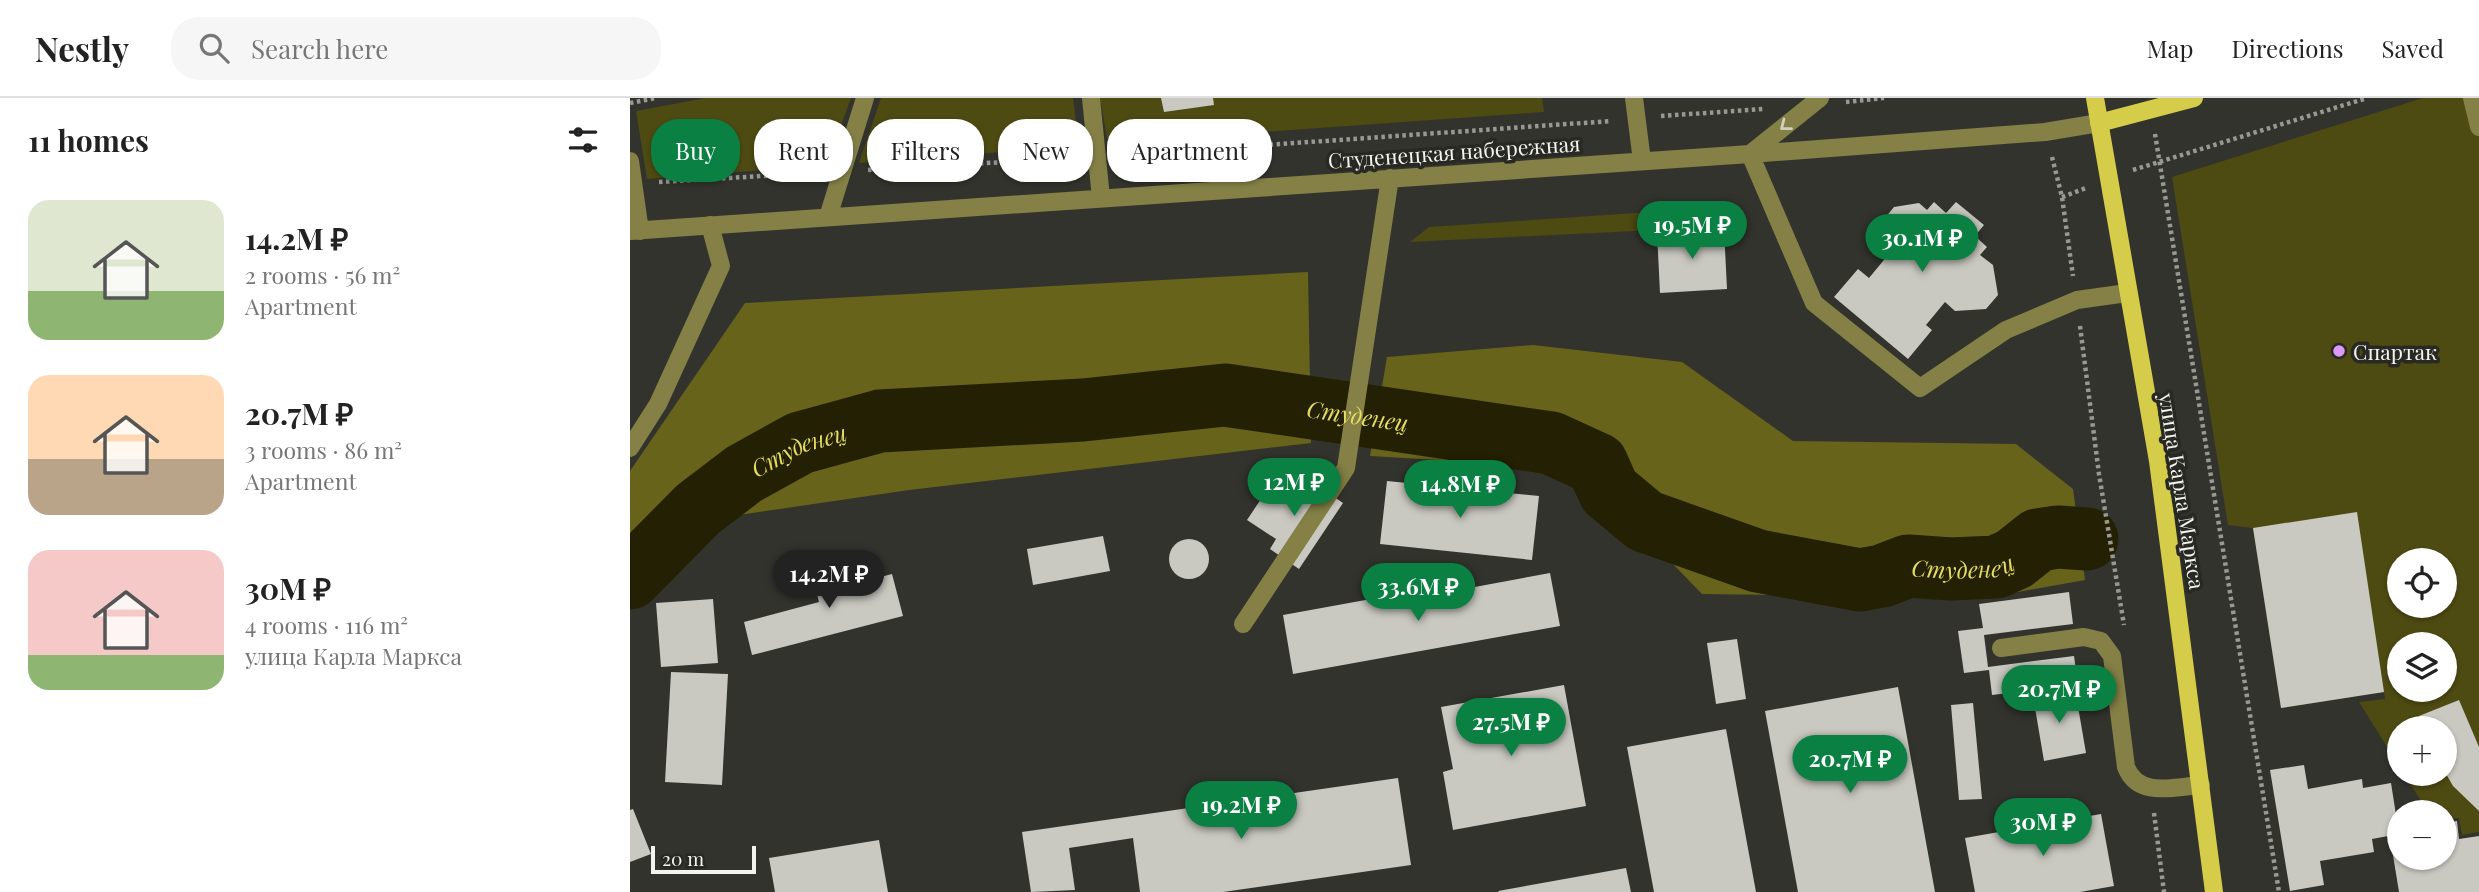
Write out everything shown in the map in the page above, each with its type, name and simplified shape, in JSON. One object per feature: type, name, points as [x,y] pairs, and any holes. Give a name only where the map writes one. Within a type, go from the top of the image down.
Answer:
[{"type":"main road","name":"улица Карла Маркса","points":[[2095,98],[2158,461],[2214,892]]},
{"type":"main road","name":"Студенецкая набережная","points":[[2099,123],[2194,98]]},
{"type":"street","points":[[853,137],[865,98]]},
{"type":"street","points":[[1091,98],[1099,156],[1101,198]]},
{"type":"street","points":[[1634,98],[1642,162]]},
{"type":"street","points":[[2472,98],[2479,127]]},
{"type":"street","points":[[1817,102],[1750,154],[1814,303],[1920,388],[2006,330],[2077,300],[2127,293]]},
{"type":"street","name":"Студенецкая набережная","points":[[635,231],[1642,162],[2045,132],[2099,123]]},
{"type":"street","points":[[630,161],[634,184],[635,231]]},
{"type":"street","points":[[1243,624],[1346,468],[1390,178]]},
{"type":"street","points":[[828,217],[839,182]]},
{"type":"street","points":[[630,448],[658,404],[721,266],[710,225]]},
{"type":"street","points":[[2001,648],[2084,637],[2101,641],[2112,656],[2130,780],[2139,786],[2151,788],[2201,785]]},
{"type":"path","points":[[630,103],[656,98]]},
{"type":"path","points":[[853,171],[1574,125],[1884,98]]},
{"type":"path","points":[[2159,161],[2367,98]]},
{"type":"path","points":[[2152,111],[2279,892]]},
{"type":"path","points":[[2045,132],[2062,197],[2102,499],[2121,614],[2128,637]]},
{"type":"path","points":[[634,184],[754,177]]},
{"type":"path","points":[[2151,788],[2164,892]]},
{"type":"shaded area","points":[[706,98],[851,98],[843,119],[754,119],[754,171],[740,172],[740,119],[651,119],[651,179],[647,179],[636,111]]},
{"type":"shaded area","points":[[881,98],[1073,98],[1076,119],[998,119],[998,152],[984,153],[984,119],[874,119]]},
{"type":"shaded area","points":[[1100,98],[1542,98],[1544,112],[1272,131],[1272,119],[1107,119],[1107,138]]},
{"type":"shaded area","name":"Спартак","points":[[2423,98],[2479,98],[2479,832],[2462,835],[2457,818],[2457,800],[2420,800],[2412,786],[2457,786],[2457,716],[2387,716],[2387,747],[2359,702],[2385,699],[2384,692],[2281,708],[2253,528],[2228,525],[2172,177]]},
{"type":"shaded area","points":[[867,139],[867,162],[859,163]]},
{"type":"shaded area","points":[[1725,207],[1731,212],[1736,226],[1410,242],[1429,227]]},
{"type":"shaded area","points":[[1308,272],[1311,443],[909,490],[739,515],[630,593],[630,471],[745,303]]},
{"type":"shaded area","points":[[1533,345],[1682,362],[1793,441],[2016,444],[2073,489],[2085,580],[1984,598],[1702,594],[1580,468],[1370,456],[1387,357]]},
{"type":"building","points":[[1161,98],[1213,98],[1214,105],[1164,112]]},
{"type":"building","points":[[1934,202],[1946,213],[1956,202],[1984,225],[1975,236],[1987,247],[1980,255],[1993,265],[1998,295],[1986,309],[1955,311],[1945,302],[1926,325],[1932,330],[1908,359],[1834,297],[1858,269],[1869,278],[1888,255],[1881,249],[1881,223],[1894,207],[1919,203],[1927,210]]},
{"type":"building","points":[[1724,229],[1727,289],[1660,293],[1657,232]]},
{"type":"building","points":[[1277,475],[1304,494],[1312,482],[1343,503],[1299,569],[1270,549],[1276,539],[1247,520]]},
{"type":"building","points":[[1387,481],[1539,496],[1532,560],[1380,544]]},
{"type":"building","points":[[2357,512],[2384,692],[2281,708],[2253,528]]},
{"type":"building","points":[[1103,536],[1110,571],[1033,585],[1027,549]]},
{"type":"building","points":[[1189,539],[1203,545],[1209,559],[1203,573],[1189,579],[1175,573],[1169,559],[1175,545]]},
{"type":"building","points":[[860,560],[865,581],[892,574],[903,616],[752,655],[744,622],[819,602],[813,579],[836,573],[834,567]]},
{"type":"building","points":[[1550,573],[1560,626],[1293,674],[1283,615],[1382,597],[1383,604]]},
{"type":"building","points":[[2069,592],[2073,624],[1984,635],[1988,667],[2074,656],[2078,684],[1992,695],[1989,670],[1964,673],[1958,631],[1983,628],[1979,604]]},
{"type":"building","points":[[713,599],[718,663],[661,667],[656,603]]},
{"type":"building","points":[[1737,639],[1746,699],[1716,704],[1707,643]]},
{"type":"building","points":[[671,672],[728,674],[722,785],[665,782]]},
{"type":"building","points":[[1564,685],[1586,806],[1453,830],[1443,772],[1453,769],[1441,707]]},
{"type":"building","points":[[1898,687],[1935,892],[1798,892],[1765,711]]},
{"type":"building","points":[[2075,689],[2086,753],[2044,761],[2033,696]]},
{"type":"building","points":[[2459,700],[2479,747],[2479,811],[2453,786],[2457,786],[2457,716],[2419,716]]},
{"type":"building","points":[[1973,703],[1982,799],[1959,800],[1951,705]]},
{"type":"building","points":[[1726,729],[1756,892],[1654,892],[1627,747]]},
{"type":"building","points":[[2304,765],[2308,789],[2362,779],[2363,788],[2387,784],[2391,786],[2394,800],[2387,800],[2387,836],[2372,839],[2374,852],[2320,861],[2324,885],[2290,891],[2270,770]]},
{"type":"building","points":[[1398,778],[1411,865],[1223,892],[1140,892],[1133,838],[1069,848],[1075,890],[1031,892],[1022,832]]},
{"type":"building","points":[[633,809],[651,854],[630,862],[630,810]]},
{"type":"building","points":[[2101,814],[2114,886],[2080,892],[1975,892],[1965,838]]},
{"type":"building","points":[[2457,821],[2459,839],[2479,836],[2479,892],[2399,892],[2395,870],[2457,870]]},
{"type":"building","points":[[879,840],[888,892],[775,892],[769,858]]},
{"type":"building","points":[[1626,868],[1631,892],[1498,891]]},
{"type":"waterway","name":"Студенец","points":[[630,578],[698,509],[744,474],[800,443],[880,421],[1083,410],[1225,395],[1551,443],[1597,464],[1609,491],[1645,521],[1758,561],[1860,580],[1882,576],[1908,566],[1951,569],[1996,567],[2014,559],[2038,540],[2058,537],[2087,539]]},
{"type":"place","name":"Спартак","points":[[2339,351]]}]
